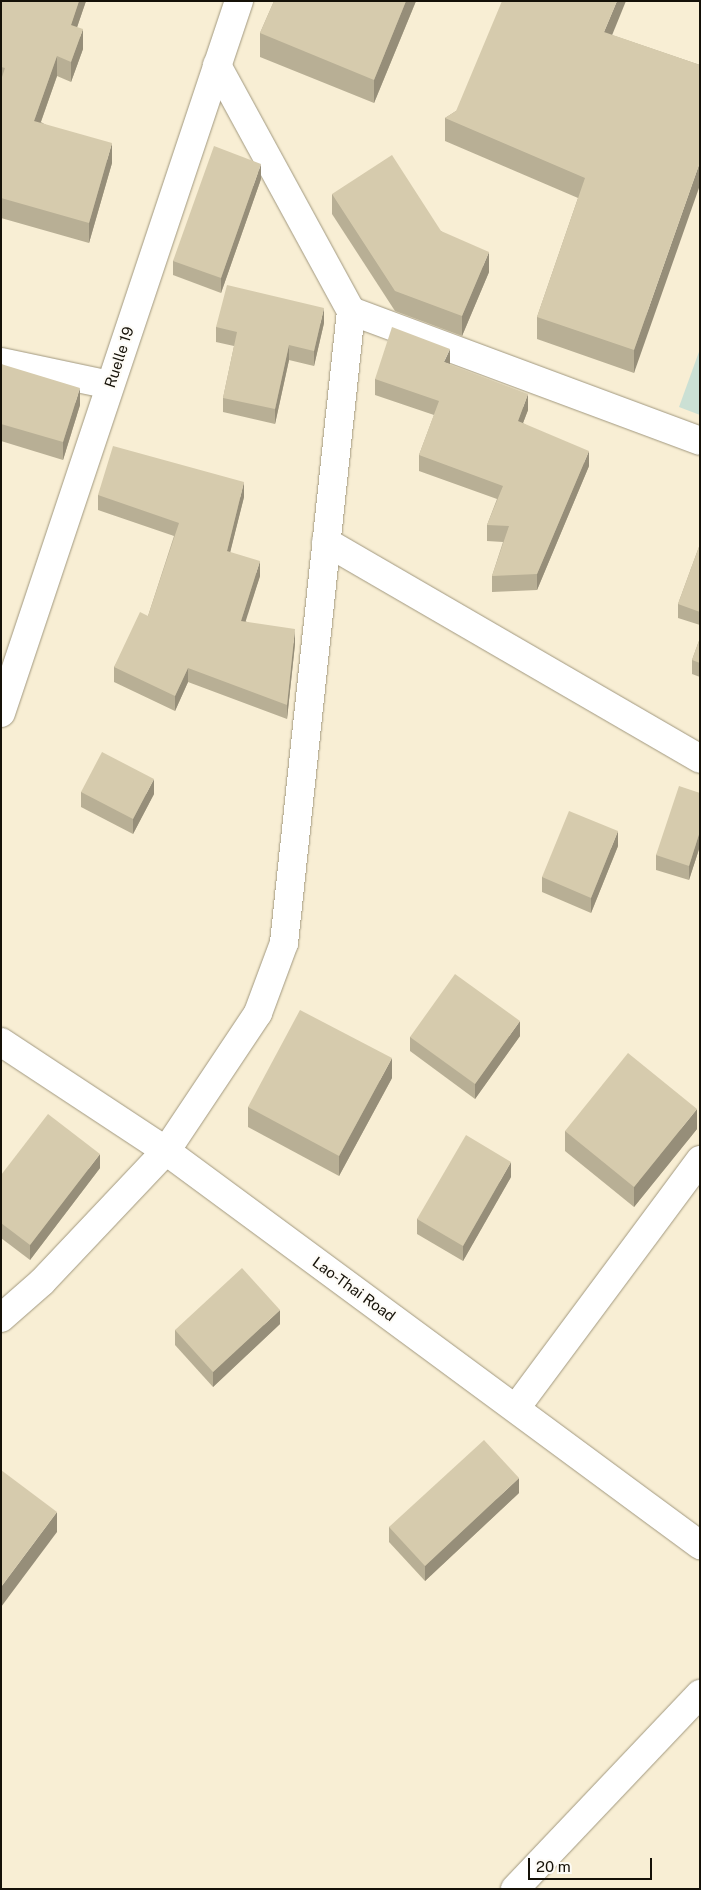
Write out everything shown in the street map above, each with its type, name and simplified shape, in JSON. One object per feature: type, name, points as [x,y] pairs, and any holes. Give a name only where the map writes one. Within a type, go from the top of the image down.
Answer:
[{"type":"street","name":"Ruelle 19","points":[[1,713],[216,65],[239,1]]},
{"type":"street","points":[[1,1318],[42,1282],[166,1151],[258,1013],[284,943],[350,311],[216,65]]},
{"type":"street","points":[[350,311],[700,441]]},
{"type":"street","points":[[1,362],[110,385]]},
{"type":"street","points":[[326,542],[700,759]]},
{"type":"street","name":"Lao-Thai Road","points":[[1,1042],[166,1151],[700,1545]]},
{"type":"street","points":[[516,1408],[700,1160]]},
{"type":"street","points":[[515,1889],[700,1694]]},
{"type":"green space","points":[[700,349],[700,415],[679,407]]},
{"type":"building","points":[[1,1],[79,1],[71,25],[83,29],[71,62],[57,56],[34,121],[112,143],[89,223],[1,198],[1,80],[5,68],[1,67]]},
{"type":"building","points":[[274,1],[406,1],[374,80],[260,33]]},
{"type":"building","points":[[502,1],[617,1],[604,32],[700,65],[700,162],[634,350],[537,317],[585,178],[445,118],[456,111]]},
{"type":"building","points":[[214,146],[261,164],[221,278],[173,261]]},
{"type":"building","points":[[392,155],[441,231],[489,252],[462,316],[395,291],[332,194]]},
{"type":"building","points":[[227,285],[324,308],[314,351],[289,345],[275,409],[223,398],[237,332],[216,327]]},
{"type":"building","points":[[392,327],[450,349],[444,362],[528,394],[518,421],[589,451],[537,574],[492,576],[509,526],[487,525],[503,486],[419,455],[439,401],[375,379]]},
{"type":"building","points":[[1,364],[80,388],[63,442],[1,424]]},
{"type":"building","points":[[113,446],[244,482],[227,551],[260,561],[241,621],[295,629],[287,705],[188,668],[175,696],[114,667],[140,612],[148,616],[179,523],[98,495]]},
{"type":"building","points":[[700,544],[700,612],[678,604]]},
{"type":"building","points":[[700,638],[700,663],[692,660]]},
{"type":"building","points":[[102,752],[154,779],[133,819],[81,792]]},
{"type":"building","points":[[679,786],[700,793],[700,831],[689,866],[656,855]]},
{"type":"building","points":[[569,811],[618,831],[591,898],[542,877]]},
{"type":"building","points":[[455,974],[520,1021],[475,1084],[410,1037]]},
{"type":"building","points":[[300,1010],[392,1058],[339,1156],[248,1107]]},
{"type":"building","points":[[628,1053],[697,1109],[634,1187],[565,1131]]},
{"type":"building","points":[[48,1114],[100,1154],[30,1245],[1,1223],[1,1175]]},
{"type":"building","points":[[466,1135],[511,1162],[463,1246],[417,1219]]},
{"type":"building","points":[[242,1268],[280,1310],[213,1372],[175,1330]]},
{"type":"building","points":[[484,1440],[519,1478],[425,1566],[389,1527]]},
{"type":"building","points":[[1,1470],[57,1512],[1,1587]]}]
